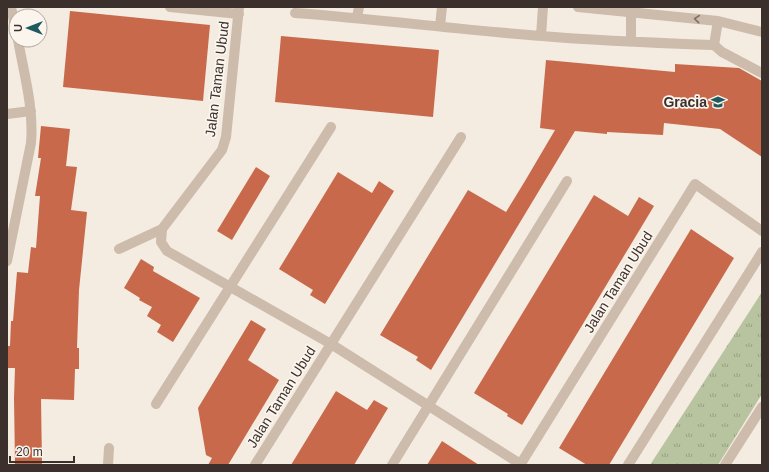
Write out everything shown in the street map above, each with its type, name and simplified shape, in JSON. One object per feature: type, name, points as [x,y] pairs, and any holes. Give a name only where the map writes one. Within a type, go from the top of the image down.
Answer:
[{"type":"street","points":[[170,7],[239,11]]},
{"type":"street","points":[[357,18],[359,7]]},
{"type":"street","points":[[440,26],[442,7]]},
{"type":"street","points":[[541,36],[543,7]]},
{"type":"street","points":[[578,7],[718,21],[762,32]]},
{"type":"street","name":"Jalan Taman Ubud","points":[[239,11],[226,136],[222,150],[162,229],[161,242],[167,251],[331,344],[521,465],[695,184],[762,232]]},
{"type":"street","points":[[295,12],[541,36],[631,42],[714,45],[722,52],[762,73]]},
{"type":"street","points":[[631,12],[631,42]]},
{"type":"street","points":[[714,45],[718,21]]},
{"type":"street","points":[[7,261],[32,128],[31,111],[19,48]]},
{"type":"street","points":[[7,114],[31,111]]},
{"type":"street","points":[[156,404],[331,127]]},
{"type":"street","name":"Jalan Taman Ubud","points":[[255,465],[461,137]]},
{"type":"street","points":[[392,465],[567,181]]},
{"type":"street","points":[[119,249],[162,229]]},
{"type":"street","points":[[628,465],[762,252]]},
{"type":"street","points":[[726,465],[762,407]]},
{"type":"street","points":[[108,465],[109,448]]},
{"type":"green space","points":[[762,292],[762,394],[718,465],[650,465]]},
{"type":"building","points":[[70,11],[210,25],[203,101],[63,87]]},
{"type":"building","points":[[281,36],[439,50],[433,117],[275,102]]},
{"type":"building","points":[[546,60],[675,72],[675,64],[739,68],[762,81],[762,157],[720,129],[664,123],[663,135],[607,132],[607,134],[575,131],[431,370],[416,360],[418,357],[380,335],[468,190],[506,212],[525,181],[555,130],[540,128]]},
{"type":"building","points":[[41,126],[70,129],[66,166],[77,167],[71,210],[87,212],[79,290],[77,348],[79,348],[79,369],[75,369],[74,400],[41,399],[42,465],[15,465],[15,368],[7,368],[7,346],[10,346],[11,321],[13,321],[17,272],[28,273],[31,247],[36,248],[40,196],[35,196],[41,158],[38,158]]},
{"type":"building","points":[[256,167],[270,176],[232,240],[217,231]]},
{"type":"building","points":[[338,172],[372,193],[379,181],[394,191],[325,304],[310,295],[313,290],[279,269]]},
{"type":"building","points":[[594,195],[628,216],[639,197],[654,206],[522,425],[507,416],[508,414],[474,393]]},
{"type":"building","points":[[691,229],[734,258],[609,465],[587,465],[559,448]]},
{"type":"building","points":[[141,259],[154,267],[153,271],[200,298],[173,342],[157,332],[161,325],[147,316],[152,307],[139,300],[140,298],[124,288]]},
{"type":"building","points":[[251,320],[266,329],[248,360],[279,380],[228,465],[208,465],[212,458],[206,455],[198,408]]},
{"type":"building","points":[[336,391],[367,410],[374,400],[388,408],[354,465],[291,465]]},
{"type":"building","points":[[442,441],[479,465],[427,465]]},
{"type":"place","name":"Gracia","points":[[718,102]]}]
